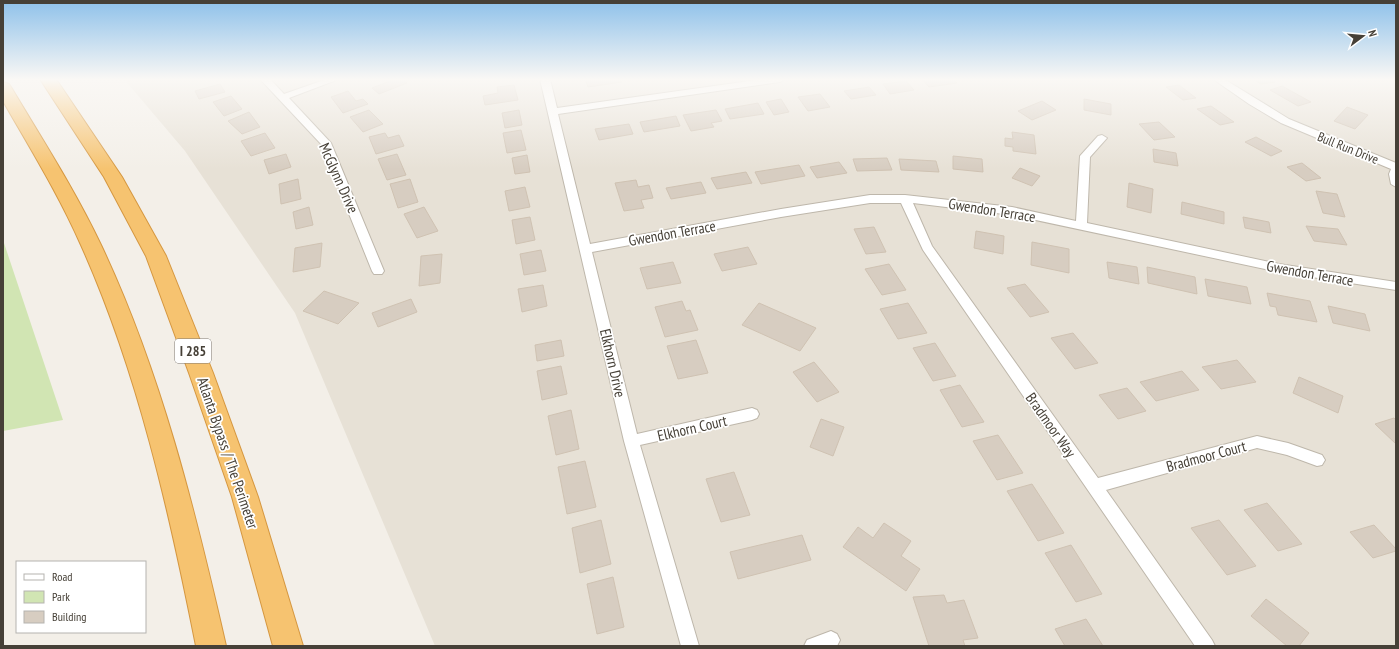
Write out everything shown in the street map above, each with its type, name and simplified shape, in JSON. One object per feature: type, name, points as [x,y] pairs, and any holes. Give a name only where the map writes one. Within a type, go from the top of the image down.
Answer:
[{"type":"highway","points":[[16,109],[70,203],[91,246],[117,308],[145,389],[167,460],[196,575],[211,646]]},
{"type":"highway","name":"Atlanta Bypass / The Perimeter","points":[[69,109],[113,177],[156,256],[201,373],[245,497],[288,646]]},
{"type":"street","name":"McGlynn Drive","points":[[295,109],[326,143],[378,271]]},
{"type":"street","points":[[553,112],[571,109]]},
{"type":"street","name":"Bull Run Drive","points":[[1265,109],[1285,121],[1396,168]]},
{"type":"street","name":"Elkhorn Drive","points":[[553,112],[631,441],[690,646]]},
{"type":"street","points":[[1081,226],[1085,156],[1102,138]]},
{"type":"street","points":[[1396,168],[1394,174],[1396,184]]},
{"type":"street","name":"Gwendon Terrace","points":[[586,249],[789,212],[870,199],[905,199],[1012,211],[1279,268],[1396,286]]},
{"type":"street","name":"Bradmoor Way","points":[[905,199],[927,247],[1206,646]]},
{"type":"street","name":"Elkhorn Court","points":[[631,441],[752,414]]},
{"type":"street","name":"Bradmoor Court","points":[[1094,486],[1257,442],[1288,449],[1317,460]]},
{"type":"street","points":[[813,646],[830,640]]},
{"type":"shaded area","points":[[150,109],[1396,109],[1396,646],[435,646],[295,313],[185,151]]},
{"type":"green space","points":[[3,240],[63,420],[3,431]]},
{"type":"building","points":[[219,109],[241,109],[224,116]]},
{"type":"building","points":[[340,109],[353,109],[343,113]]},
{"type":"building","points":[[725,109],[761,109],[764,114],[730,119]]},
{"type":"building","points":[[770,109],[787,109],[789,112],[774,115]]},
{"type":"building","points":[[1022,109],[1056,110],[1032,120],[1018,111]]},
{"type":"building","points":[[1111,109],[1111,115],[1084,110]]},
{"type":"building","points":[[1197,109],[1216,109],[1234,122],[1220,125]]},
{"type":"building","points":[[1345,109],[1353,109],[1368,115],[1355,129],[1334,121]]},
{"type":"building","points":[[369,110],[383,124],[363,132],[350,117]]},
{"type":"building","points":[[519,110],[522,125],[505,128],[502,113]]},
{"type":"building","points":[[716,110],[722,121],[711,123],[714,127],[691,131],[683,115]]},
{"type":"building","points":[[249,112],[260,127],[242,134],[228,121]]},
{"type":"building","points":[[676,116],[680,126],[644,132],[640,122]]},
{"type":"building","points":[[1159,122],[1175,137],[1154,140],[1139,124]]},
{"type":"building","points":[[629,124],[633,134],[599,140],[595,129]]},
{"type":"building","points":[[521,130],[526,150],[507,153],[503,133]]},
{"type":"building","points":[[1012,132],[1034,135],[1036,154],[1013,151],[1013,147],[1005,146],[1005,138],[1013,139]]},
{"type":"building","points":[[265,133],[275,148],[251,156],[241,141]]},
{"type":"building","points":[[385,133],[388,138],[399,135],[404,146],[376,154],[369,137]]},
{"type":"building","points":[[1256,137],[1282,151],[1271,156],[1245,142]]},
{"type":"building","points":[[1153,149],[1176,153],[1178,166],[1154,162]]},
{"type":"building","points":[[286,154],[291,167],[269,174],[264,160]]},
{"type":"building","points":[[397,154],[406,175],[387,180],[378,159]]},
{"type":"building","points":[[527,155],[530,172],[515,174],[512,158]]},
{"type":"building","points":[[953,156],[982,159],[983,172],[953,169]]},
{"type":"building","points":[[887,158],[892,170],[857,171],[853,159]]},
{"type":"building","points":[[899,159],[936,161],[939,172],[901,170]]},
{"type":"building","points":[[839,162],[847,173],[817,178],[810,167]]},
{"type":"building","points":[[1302,163],[1321,178],[1306,181],[1287,167]]},
{"type":"building","points":[[799,165],[805,176],[761,184],[755,172]]},
{"type":"building","points":[[1020,168],[1040,176],[1032,186],[1012,178]]},
{"type":"building","points":[[746,172],[752,183],[717,189],[711,178]]},
{"type":"building","points":[[298,179],[301,199],[281,204],[279,184]]},
{"type":"building","points":[[410,179],[418,202],[398,208],[390,184]]},
{"type":"building","points":[[636,180],[638,187],[649,185],[653,198],[641,200],[644,208],[624,211],[615,183]]},
{"type":"building","points":[[701,182],[706,193],[671,199],[666,188]]},
{"type":"building","points":[[1129,183],[1153,189],[1151,213],[1127,207]]},
{"type":"building","points":[[525,187],[530,207],[509,211],[505,191]]},
{"type":"building","points":[[1316,191],[1337,194],[1345,217],[1323,213]]},
{"type":"building","points":[[1182,202],[1224,212],[1224,224],[1181,214]]},
{"type":"building","points":[[309,207],[313,225],[296,229],[293,212]]},
{"type":"building","points":[[424,207],[438,231],[417,238],[404,214]]},
{"type":"building","points":[[530,217],[535,240],[516,244],[512,220]]},
{"type":"building","points":[[1243,217],[1269,222],[1271,233],[1245,228]]},
{"type":"building","points":[[1306,226],[1338,229],[1347,245],[1314,241]]},
{"type":"building","points":[[874,227],[886,252],[866,254],[854,229]]},
{"type":"building","points":[[976,231],[1004,236],[1003,254],[974,248]]},
{"type":"building","points":[[1032,242],[1069,249],[1069,273],[1031,265]]},
{"type":"building","points":[[322,243],[320,267],[293,272],[295,248]]},
{"type":"building","points":[[748,247],[757,264],[722,271],[714,254]]},
{"type":"building","points":[[541,250],[546,271],[524,275],[520,254]]},
{"type":"building","points":[[442,254],[440,283],[419,286],[421,256]]},
{"type":"building","points":[[673,262],[681,283],[647,289],[640,268]]},
{"type":"building","points":[[1107,262],[1137,267],[1139,284],[1109,278]]},
{"type":"building","points":[[889,264],[906,290],[882,295],[865,269]]},
{"type":"building","points":[[1147,267],[1195,277],[1197,294],[1148,283]]},
{"type":"building","points":[[1205,279],[1247,287],[1251,304],[1208,296]]},
{"type":"building","points":[[1025,284],[1049,312],[1030,317],[1007,288]]},
{"type":"building","points":[[543,285],[547,306],[522,312],[518,289]]},
{"type":"building","points":[[324,291],[359,303],[338,324],[303,311]]},
{"type":"building","points":[[1267,293],[1310,301],[1317,322],[1278,315],[1276,307],[1270,306]]},
{"type":"building","points":[[411,299],[417,312],[378,327],[372,313]]},
{"type":"building","points":[[682,301],[686,311],[690,310],[698,330],[665,337],[655,307]]},
{"type":"building","points":[[759,303],[816,328],[800,351],[742,325]]},
{"type":"building","points":[[908,303],[927,333],[898,339],[880,309]]},
{"type":"building","points":[[1328,306],[1365,314],[1370,331],[1333,323]]},
{"type":"building","points":[[1073,333],[1098,363],[1075,369],[1051,338]]},
{"type":"building","points":[[561,340],[564,356],[537,361],[535,345]]},
{"type":"building","points":[[696,340],[708,373],[678,379],[667,346]]},
{"type":"building","points":[[935,343],[956,376],[933,381],[913,348]]},
{"type":"building","points":[[1237,360],[1256,382],[1221,389],[1202,367]]},
{"type":"building","points":[[814,362],[839,392],[817,402],[793,372]]},
{"type":"building","points":[[561,366],[567,394],[542,400],[537,371]]},
{"type":"building","points":[[1182,371],[1199,390],[1156,401],[1140,382]]},
{"type":"building","points":[[1299,377],[1343,396],[1338,413],[1293,393]]},
{"type":"building","points":[[960,385],[984,422],[962,427],[940,390]]},
{"type":"building","points":[[1127,388],[1146,411],[1118,419],[1099,395]]},
{"type":"building","points":[[571,410],[579,449],[556,455],[548,416]]},
{"type":"building","points":[[1394,418],[1396,420],[1396,444],[1375,424]]},
{"type":"building","points":[[821,419],[844,427],[833,456],[810,447]]},
{"type":"building","points":[[998,435],[1023,473],[997,480],[973,441]]},
{"type":"building","points":[[585,461],[596,507],[567,514],[558,467]]},
{"type":"building","points":[[734,472],[750,515],[721,522],[706,479]]},
{"type":"building","points":[[1032,484],[1064,533],[1038,541],[1007,491]]},
{"type":"building","points":[[1267,503],[1302,544],[1278,551],[1244,510]]},
{"type":"building","points":[[601,520],[611,564],[580,573],[572,528]]},
{"type":"building","points":[[1219,520],[1256,566],[1227,575],[1191,528]]},
{"type":"building","points":[[884,523],[911,541],[901,556],[920,569],[906,591],[843,547],[858,527],[873,538]]},
{"type":"building","points":[[1374,525],[1396,549],[1396,551],[1373,558],[1350,532]]},
{"type":"building","points":[[802,535],[811,560],[738,579],[730,552]]},
{"type":"building","points":[[1071,545],[1102,594],[1076,602],[1045,553]]},
{"type":"building","points":[[613,577],[624,627],[597,634],[587,584]]},
{"type":"building","points":[[944,595],[947,603],[964,600],[978,638],[963,640],[965,646],[929,646],[913,597]]},
{"type":"building","points":[[1266,599],[1309,633],[1299,646],[1287,646],[1251,616]]},
{"type":"building","points":[[1086,619],[1103,646],[1065,646],[1055,629]]}]
